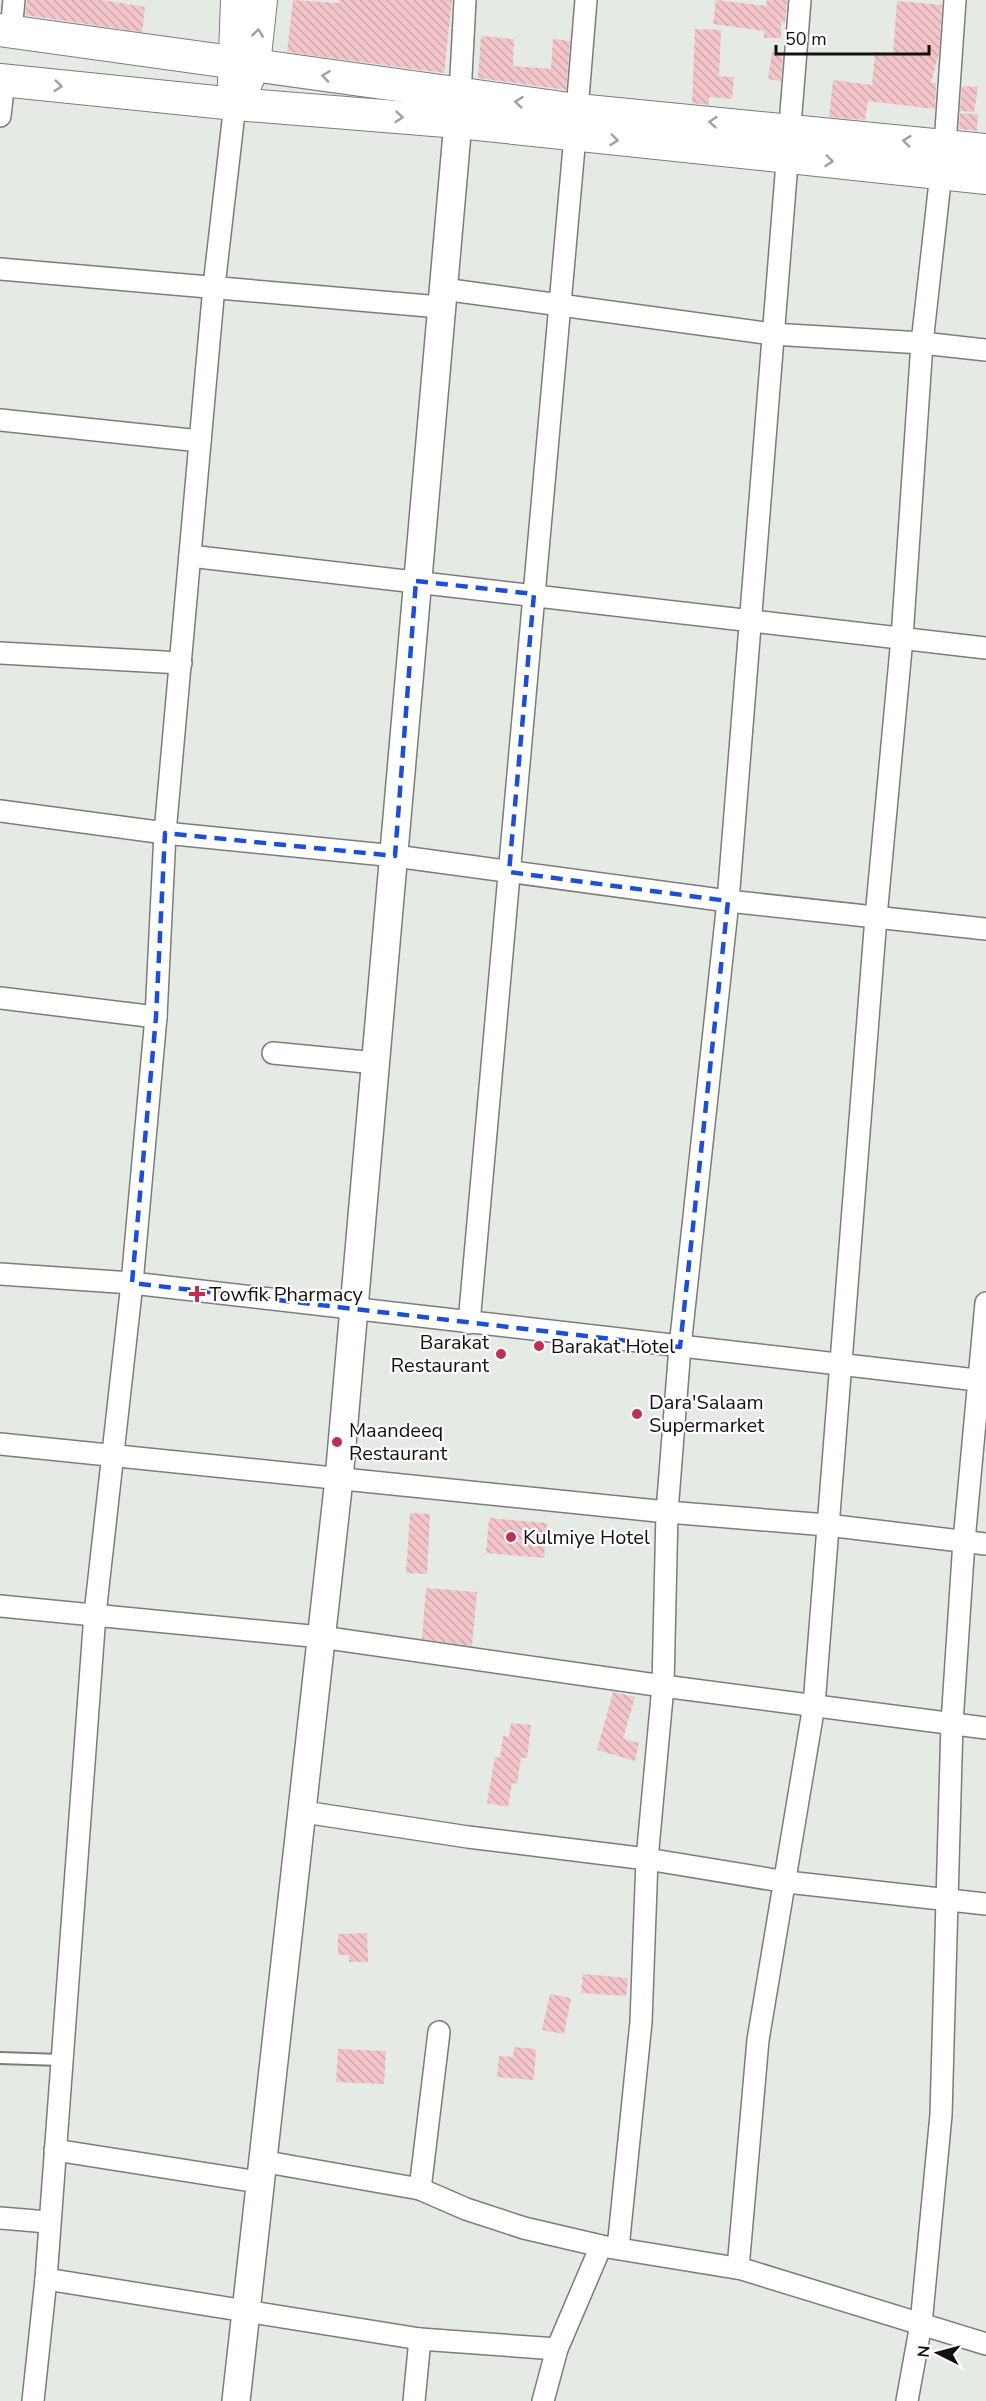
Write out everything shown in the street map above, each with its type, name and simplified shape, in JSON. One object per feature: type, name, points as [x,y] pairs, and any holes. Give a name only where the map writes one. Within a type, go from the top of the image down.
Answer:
[{"type":"main road","points":[[237,0],[244,64]]},
{"type":"main road","points":[[235,104],[261,0]]},
{"type":"main road","points":[[5,30],[244,64],[459,108],[576,123],[943,159],[986,150]]},
{"type":"main road","points":[[2,81],[235,104],[459,108]]},
{"type":"main road","points":[[943,159],[986,178]]},
{"type":"street","points":[[5,30],[14,0]]},
{"type":"street","points":[[236,2401],[260,2172],[304,1812],[339,1479],[459,108],[465,0]]},
{"type":"street","points":[[469,1323],[586,0]]},
{"type":"street","points":[[543,2401],[557,2349],[609,2247],[641,2022],[647,1859],[663,1686],[667,1512],[680,1347],[728,902],[800,0]]},
{"type":"street","points":[[738,2268],[758,2040],[814,1706],[876,917],[902,638],[922,343],[943,159],[955,0]]},
{"type":"street","points":[[0,116],[2,81]]},
{"type":"street","points":[[33,2401],[46,2278],[48,2222],[95,1614],[132,1282],[156,1017],[165,833],[214,286],[235,104]]},
{"type":"street","points":[[0,269],[214,286],[560,306],[772,334],[922,343],[986,350]]},
{"type":"street","points":[[0,420],[200,441]]},
{"type":"street","points":[[190,556],[986,648]]},
{"type":"street","points":[[0,653],[180,663]]},
{"type":"street","points":[[0,811],[165,833],[395,856],[728,902],[986,929]]},
{"type":"street","points":[[0,998],[156,1017]]},
{"type":"street","points":[[273,1053],[376,1063]]},
{"type":"street","points":[[0,1274],[132,1282],[983,1381]]},
{"type":"street","points":[[907,2401],[921,2324],[941,2115],[952,1723],[964,1541],[983,1381],[986,1304]]},
{"type":"street","points":[[0,1444],[667,1512],[827,1525],[986,1544]]},
{"type":"street","points":[[0,1606],[321,1638],[986,1728]]},
{"type":"street","points":[[304,1812],[468,1837],[647,1859],[786,1882],[948,1898],[986,1904]]},
{"type":"street","points":[[420,2189],[439,2032]]},
{"type":"street","points":[[54,2150],[420,2189],[466,2209],[524,2228],[609,2247],[738,2268],[986,2344]]},
{"type":"street","points":[[0,2218],[48,2222]]},
{"type":"street","points":[[46,2278],[420,2339],[557,2349]]},
{"type":"street","points":[[414,2401],[420,2339]]},
{"type":"lane","points":[[0,2058],[61,2060]]},
{"type":"highlighted area","points":[[416,581],[534,594],[509,872],[728,901],[680,1347],[132,1283],[156,1017],[165,833],[395,856]]},
{"type":"building","points":[[27,0],[101,0],[145,7],[142,32],[25,15]]},
{"type":"building","points":[[293,0],[339,3],[339,0],[452,0],[444,73],[287,52]]},
{"type":"building","points":[[716,0],[766,6],[767,0],[787,0],[785,23],[781,22],[781,38],[764,38],[764,31],[713,24]]},
{"type":"building","points":[[897,1],[942,5],[939,53],[931,83],[936,83],[935,109],[868,101],[865,120],[829,117],[833,80],[872,85],[875,52],[893,54]]},
{"type":"building","points":[[695,29],[721,30],[719,76],[734,77],[732,99],[709,97],[709,105],[692,103]]},
{"type":"building","points":[[481,36],[514,39],[513,66],[551,69],[553,39],[570,41],[566,90],[478,78]]},
{"type":"building","points":[[772,52],[783,54],[781,81],[768,79]]},
{"type":"building","points":[[962,86],[978,87],[974,112],[960,111]]},
{"type":"building","points":[[960,113],[978,114],[977,131],[959,129]]},
{"type":"building","points":[[410,1513],[430,1514],[427,1574],[406,1573]]},
{"type":"building","points":[[489,1518],[547,1523],[544,1558],[486,1553]]},
{"type":"building","points":[[426,1588],[477,1592],[472,1646],[422,1639]]},
{"type":"building","points":[[613,1692],[635,1697],[623,1739],[639,1743],[635,1761],[597,1750]]},
{"type":"building","points":[[511,1723],[531,1725],[527,1758],[521,1758],[517,1784],[512,1783],[508,1807],[487,1803],[495,1757],[500,1758],[503,1736],[509,1737]]},
{"type":"building","points":[[367,1933],[368,1962],[349,1962],[349,1955],[338,1955],[338,1934]]},
{"type":"building","points":[[583,1974],[628,1978],[626,1996],[581,1993]]},
{"type":"building","points":[[550,1994],[571,1998],[564,2034],[542,2030]]},
{"type":"building","points":[[514,2047],[536,2049],[534,2080],[497,2077],[499,2056],[513,2057]]},
{"type":"building","points":[[338,2049],[386,2051],[384,2084],[336,2082]]},
{"type":"place","name":"Towfik Pharmacy","points":[[197,1294]]},
{"type":"place","name":"Barakat Hotel","points":[[539,1346]]},
{"type":"place","name":"Barakat Restaurant","points":[[501,1354]]},
{"type":"place","name":"Dara'Salaam Supermarket","points":[[637,1414]]},
{"type":"place","name":"Maandeeq Restaurant","points":[[337,1442]]},
{"type":"place","name":"Kulmiye Hotel","points":[[511,1537]]}]
